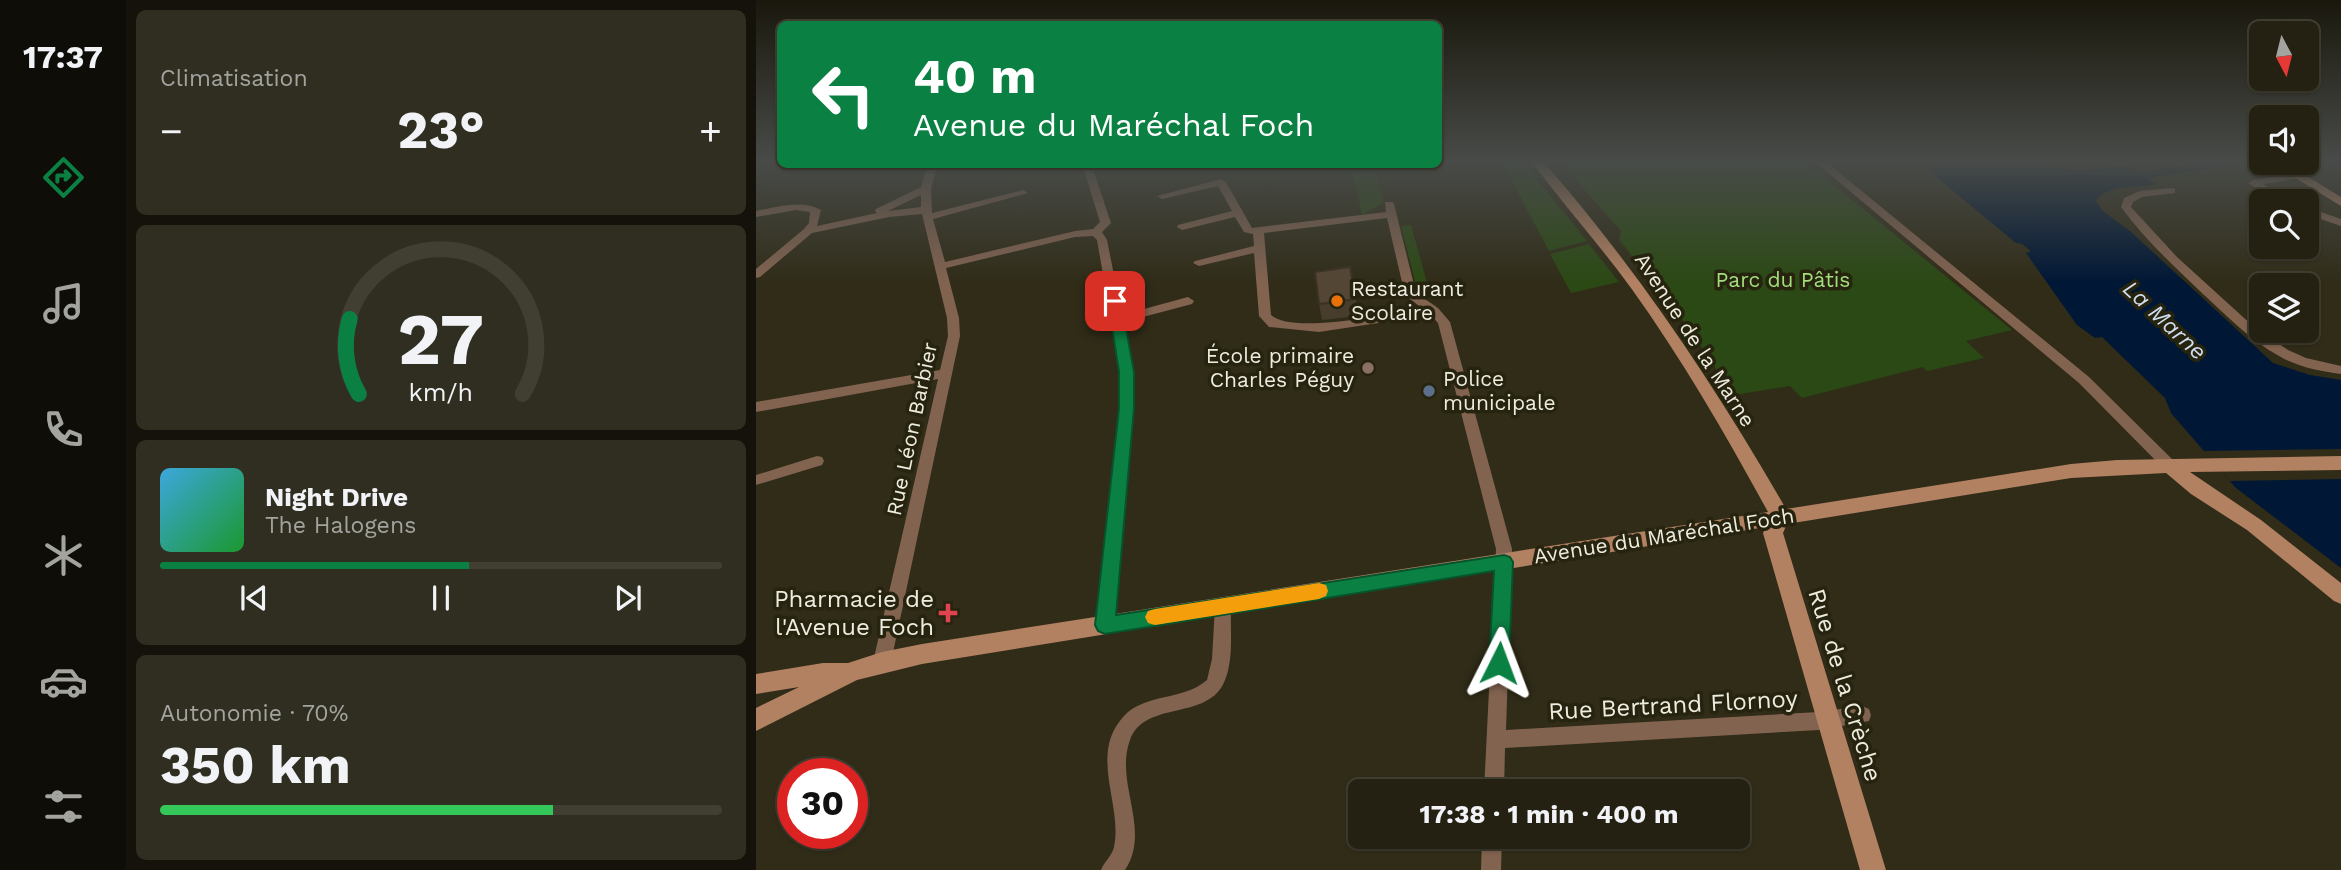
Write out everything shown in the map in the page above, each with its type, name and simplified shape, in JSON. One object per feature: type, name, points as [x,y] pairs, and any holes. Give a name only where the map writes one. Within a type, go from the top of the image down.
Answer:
[{"type":"main road","name":"Avenue de la Marne","points":[[1570,202],[1634,280],[1659,316],[1781,517]]},
{"type":"main road","name":"Avenue du Maréchal Foch","points":[[756,720],[851,672],[882,662],[1105,625],[2071,471],[2341,463]]},
{"type":"main road","points":[[2170,466],[2198,489],[2254,525],[2341,595]]},
{"type":"main road","name":"Rue de la Crèche","points":[[1781,517],[1773,533],[1872,870]]},
{"type":"main road","points":[[756,684],[824,673],[851,672]]},
{"type":"street","points":[[859,221],[900,202]]},
{"type":"street","name":"Rue Léon Barbier","points":[[882,662],[954,336],[953,318],[926,213],[926,202]]},
{"type":"street","points":[[808,231],[981,202]]},
{"type":"street","points":[[941,266],[1075,234],[1096,233],[1106,223],[1099,202]]},
{"type":"street","points":[[1232,202],[1248,230],[1258,231],[1390,209],[1411,295],[1434,311],[1444,322],[1504,549],[1494,779]]},
{"type":"street","points":[[1868,202],[2084,380],[2170,466]]},
{"type":"street","points":[[2128,202],[2126,207],[2150,239],[2251,331],[2282,352],[2305,362],[2341,370]]},
{"type":"street","points":[[756,214],[796,207],[816,211],[814,223],[808,231],[756,275]]},
{"type":"street","points":[[1182,227],[1238,213]]},
{"type":"street","points":[[2319,215],[2341,223]]},
{"type":"street","points":[[1258,231],[1265,316],[1273,324],[1319,328],[1434,311]]},
{"type":"street","points":[[1096,233],[1102,240],[1127,372],[1127,408],[1105,625]]},
{"type":"street","points":[[1199,263],[1260,248]]},
{"type":"street","points":[[1118,320],[1188,301]]},
{"type":"street","points":[[756,407],[947,373]]},
{"type":"street","points":[[756,480],[817,461]]},
{"type":"street","points":[[1111,870],[1118,865],[1126,844],[1116,768],[1122,734],[1128,722],[1142,713],[1200,696],[1213,685],[1219,668],[1223,606]]},
{"type":"street","name":"Rue Bertrand Flornoy","points":[[1496,740],[1809,722],[1857,716]]},
{"type":"street","points":[[1491,870],[1492,849]]},
{"type":"green space","points":[[1359,202],[1383,202],[1383,203],[1362,215]]},
{"type":"green space","points":[[1523,202],[1555,202],[1587,241],[1549,251]]},
{"type":"green space","name":"Parc du Pâtis","points":[[1595,202],[1854,202],[2012,330],[1966,341],[1984,358],[1927,371],[1923,367],[1802,398],[1790,386],[1734,395],[1671,303],[1619,240],[1621,231]]},
{"type":"green space","points":[[1411,225],[1427,283],[1416,285],[1401,226]]},
{"type":"green space","points":[[1589,244],[1619,282],[1571,293],[1550,254]]},
{"type":"water","name":"La Marne","points":[[1966,202],[2096,202],[2103,211],[2130,231],[2273,363],[2310,375],[2341,380],[2341,568],[2236,488],[2171,413],[2165,398],[2102,337],[2095,338],[2077,325],[2026,253],[2031,251],[2016,243]]},
{"type":"pier","points":[[2341,449],[2341,479],[2230,481],[2203,451]]},
{"type":"building","points":[[1350,267],[1356,299],[1319,304],[1315,272]]},
{"type":"slow traffic","points":[[1155,617],[1319,591]]},
{"type":"place","name":"Restaurant Scolaire","points":[[1337,301]]},
{"type":"place","name":"École primaire Charles Péguy","points":[[1368,368]]},
{"type":"place","name":"Police municipale","points":[[1429,391]]},
{"type":"place","name":"Pharmacie de l'Avenue Foch","points":[[948,613]]},
{"type":"route","points":[[1115,301],[1127,372],[1127,408],[1105,625],[1504,562],[1499,663]]}]
